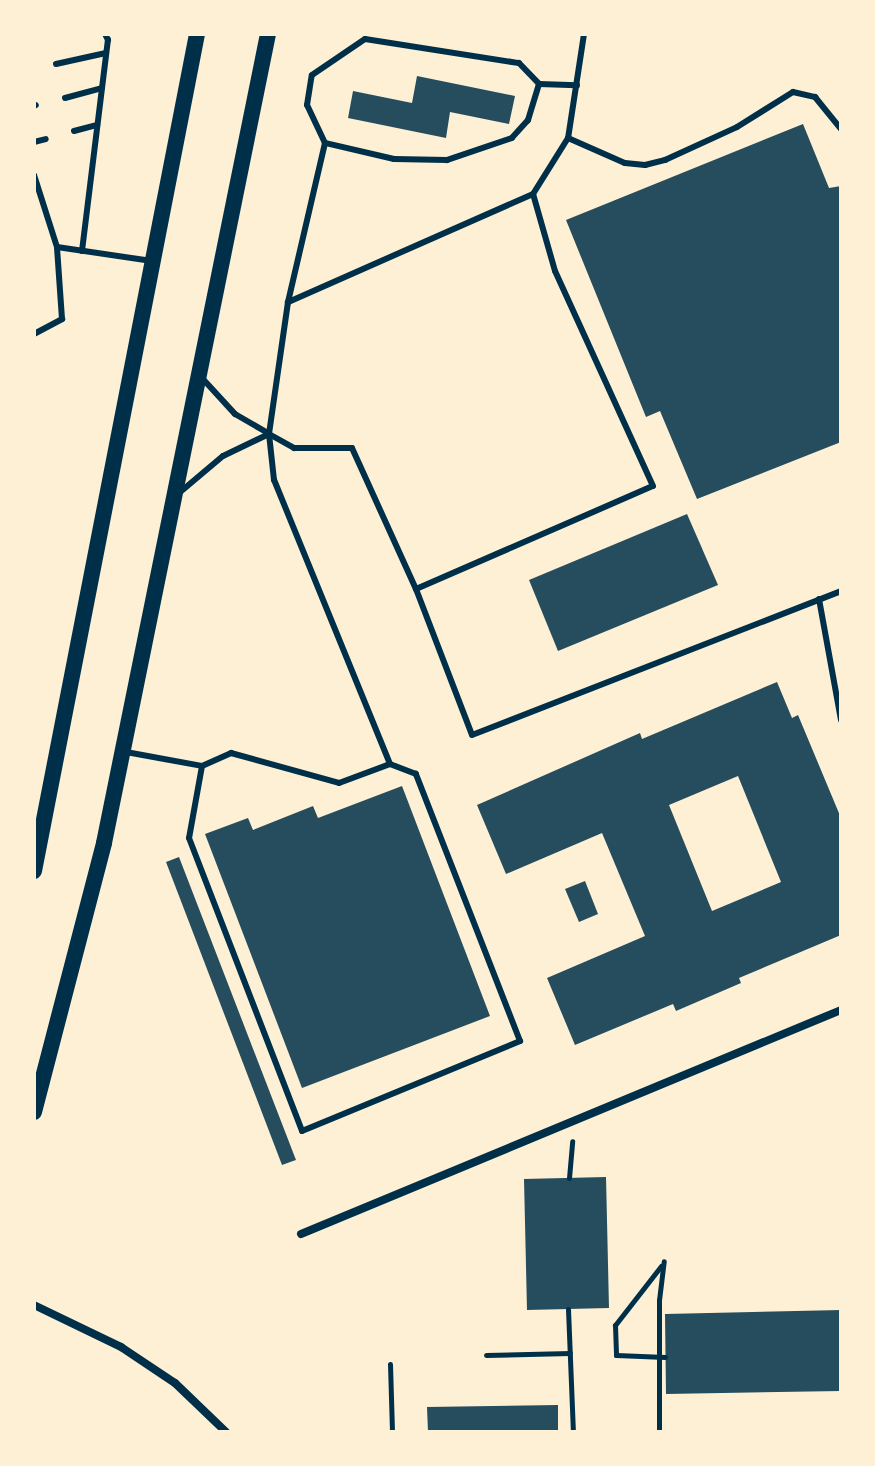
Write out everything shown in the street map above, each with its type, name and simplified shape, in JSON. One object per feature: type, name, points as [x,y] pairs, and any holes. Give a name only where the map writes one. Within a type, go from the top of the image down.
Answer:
[{"type":"main road","points":[[34,871],[197,34]]},
{"type":"main road","points":[[34,1112],[104,843],[268,34]]},
{"type":"street","points":[[301,1234],[841,1010]]},
{"type":"street","points":[[34,1305],[121,1347],[164,1376],[226,1432]]},
{"type":"lane","points":[[82,251],[108,40],[105,34]]},
{"type":"lane","points":[[288,302],[533,194],[568,138],[584,34]]},
{"type":"lane","points":[[390,764],[274,480],[269,434],[288,302],[325,143],[307,105],[312,75],[365,39],[519,63],[539,84],[577,85]]},
{"type":"lane","points":[[56,64],[106,53]]},
{"type":"lane","points":[[325,143],[394,159],[447,160],[512,138],[528,120],[539,84]]},
{"type":"lane","points":[[65,98],[102,88]]},
{"type":"lane","points":[[568,138],[625,163],[645,165],[665,160],[737,127],[793,92],[805,92],[815,97],[841,129]]},
{"type":"lane","points":[[74,131],[97,125]]},
{"type":"lane","points":[[34,142],[46,139]]},
{"type":"lane","points":[[34,175],[57,247],[62,319],[34,334]]},
{"type":"lane","points":[[416,589],[653,486],[555,271],[533,194]]},
{"type":"lane","points":[[57,247],[153,261]]},
{"type":"lane","points":[[199,374],[235,414],[294,448],[352,448],[416,589],[472,735],[841,591]]},
{"type":"lane","points":[[174,497],[223,456],[269,434]]},
{"type":"lane","points":[[819,599],[841,720]]},
{"type":"lane","points":[[123,752],[202,766],[231,753],[339,783],[390,764],[416,774],[520,1041],[302,1131],[189,838],[202,766]]},
{"type":"path","points":[[569,1178],[572,1140]]},
{"type":"path","points":[[659,1429],[657,1356],[659,1300],[664,1277],[662,1263],[615,1325],[616,1355],[657,1356],[665,1357]]},
{"type":"path","points":[[568,1309],[573,1432]]},
{"type":"path","points":[[486,1355],[570,1353]]},
{"type":"path","points":[[390,1364],[392,1432]]},
{"type":"building","points":[[417,76],[515,96],[509,124],[450,112],[446,138],[348,118],[353,91],[412,103]]},
{"type":"building","points":[[803,124],[829,188],[841,186],[841,442],[697,499],[660,411],[646,417],[566,220]]},
{"type":"building","points":[[687,514],[718,585],[558,651],[529,580]]},
{"type":"building","points":[[777,682],[792,718],[798,715],[841,818],[841,935],[739,978],[741,983],[676,1011],[673,1004],[575,1045],[547,978],[645,936],[602,833],[506,874],[477,805],[640,733],[642,739]],"holes":[[[738,776],[781,882],[712,911],[669,805]]]},
{"type":"building","points":[[402,786],[490,1016],[302,1088],[205,834],[248,818],[253,830],[313,806],[318,818]]},
{"type":"building","points":[[179,857],[296,1160],[282,1165],[166,862]]},
{"type":"building","points":[[585,881],[598,914],[579,922],[565,889]]},
{"type":"building","points":[[606,1177],[609,1308],[527,1310],[524,1179]]},
{"type":"building","points":[[841,1310],[841,1391],[666,1394],[665,1314]]},
{"type":"building","points":[[558,1405],[558,1432],[428,1432],[427,1407]]}]
